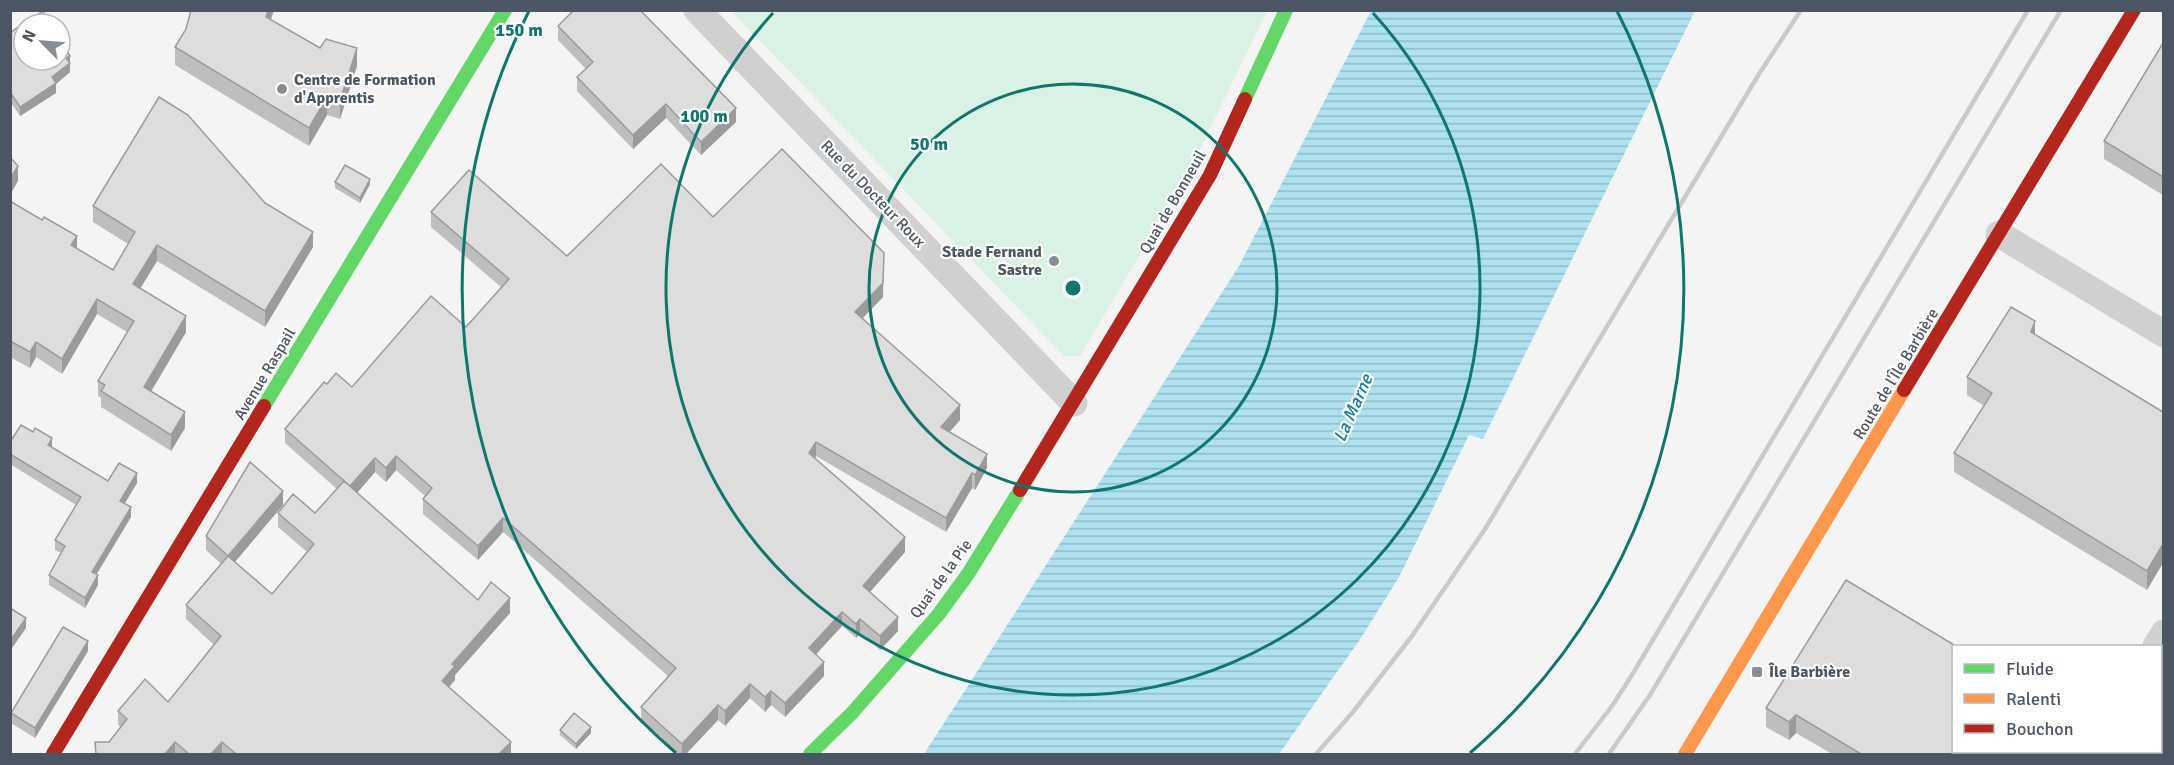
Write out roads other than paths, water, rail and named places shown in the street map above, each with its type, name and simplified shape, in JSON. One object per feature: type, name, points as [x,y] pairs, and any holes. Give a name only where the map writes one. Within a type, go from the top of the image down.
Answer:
[{"type":"street","name":"Avenue Raspail","points":[[53,754],[505,10]]},
{"type":"street","name":"Rue du Docteur Roux","points":[[697,10],[1074,403]]},
{"type":"street","name":"Quai de Bonneuil","points":[[1074,403],[1210,175],[1286,10]]},
{"type":"street","name":"Route de l'Île Barbière","points":[[1685,754],[2134,10]]},
{"type":"street","points":[[1999,234],[2163,334]]},
{"type":"street","name":"Quai de la Pie","points":[[810,754],[852,713],[938,615],[968,574],[1074,403]]},
{"type":"water","name":"La Marne","points":[[1371,11],[1695,11],[1483,439],[1469,435],[1399,577],[1361,638],[1279,754],[924,754],[1239,266]]},
{"type":"railway","points":[[1316,754],[1353,712],[1412,636],[1485,529],[1759,74],[1801,10]]},
{"type":"railway","points":[[1575,754],[1612,706],[1632,675],[2028,10]]},
{"type":"railway","points":[[1609,754],[1650,695],[2061,10]]},
{"type":"place","name":"Centre de Formation d'Apprentis","points":[[282,89]]},
{"type":"place","name":"Stade Fernand Sastre","points":[[1054,261]]},
{"type":"place","name":"Île Barbière","points":[[1757,672]]}]
